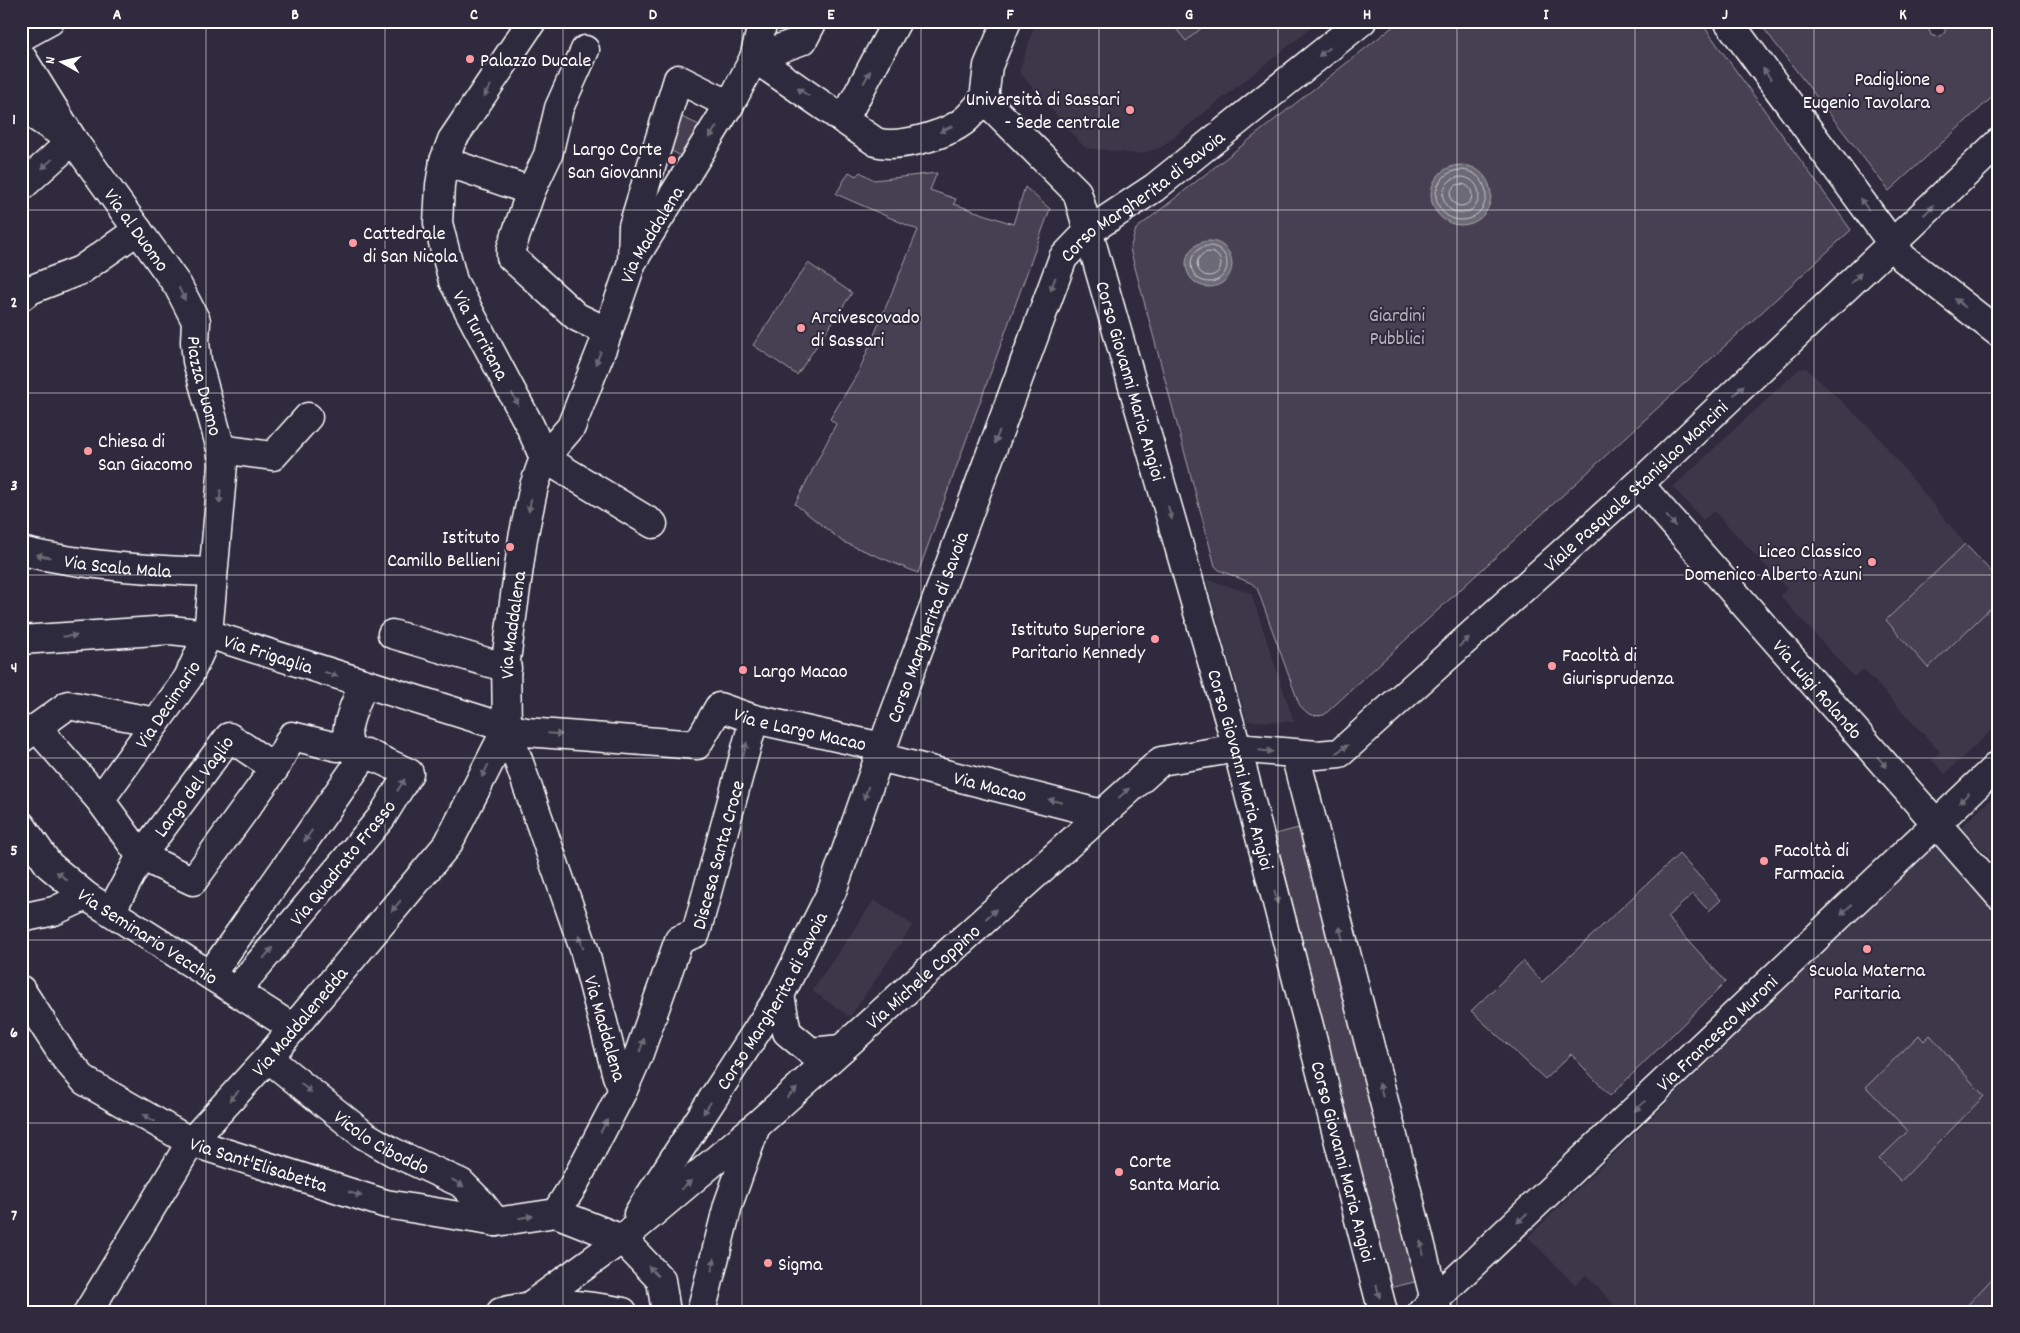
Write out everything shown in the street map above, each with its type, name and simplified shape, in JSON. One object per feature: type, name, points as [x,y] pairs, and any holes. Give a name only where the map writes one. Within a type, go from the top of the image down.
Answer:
[{"type":"street","points":[[21,37],[50,21]]},
{"type":"street","name":"Via Turritana","points":[[532,21],[452,140],[444,161],[440,185],[438,223],[453,281],[530,426],[544,458]]},
{"type":"street","points":[[754,58],[803,40],[813,21]]},
{"type":"street","points":[[844,120],[897,21]]},
{"type":"street","points":[[754,58],[876,142],[886,146],[898,145],[930,137],[964,121],[984,99],[988,66],[1007,21]]},
{"type":"street","name":"Corso Margherita di Savoia","points":[[622,1239],[780,995],[832,891],[880,752],[1063,258],[1090,231],[1154,188],[1362,21]]},
{"type":"street","points":[[1728,21],[1894,243],[1903,258],[1999,333]]},
{"type":"street","name":"Via Maddalena","points":[[556,1213],[623,1090],[617,1076],[584,949],[507,728],[507,668],[524,538],[534,486],[544,458],[571,426],[608,332],[632,262],[730,105],[754,58],[761,22]]},
{"type":"street","points":[[585,50],[559,108],[548,155],[531,191],[511,249],[511,257],[577,317],[608,332]]},
{"type":"street","name":"Via al Duomo","points":[[21,56],[72,140],[178,286],[196,321]]},
{"type":"street","points":[[632,262],[632,226],[678,79],[730,105]]},
{"type":"street","name":"Corso Giovanni Maria Angioi","points":[[984,99],[1077,192],[1090,231],[1237,748],[1383,1312]]},
{"type":"street","name":"Via al Duomo","points":[[21,107],[72,140]]},
{"type":"street","points":[[21,187],[72,140]]},
{"type":"street","name":"Viale Pasquale Stanislao Mancini","points":[[1237,748],[1295,754],[1323,755],[1340,753],[1639,484],[1999,142]]},
{"type":"street","points":[[444,161],[531,191]]},
{"type":"street","points":[[24,290],[81,270],[138,230]]},
{"type":"street","name":"Piazza Duomo","points":[[196,321],[194,342],[197,361],[221,449]]},
{"type":"street","points":[[221,449],[272,456],[308,417]]},
{"type":"street","name":"Via Decimario","points":[[100,800],[188,678],[208,634],[224,464],[221,449]]},
{"type":"street","points":[[544,458],[653,524]]},
{"type":"street","name":"Via Luigi Rolando","points":[[1639,484],[1999,895]]},
{"type":"street","name":"Via Scala Mala","points":[[21,551],[45,557],[137,570],[213,572]]},
{"type":"street","name":"Via Frigaglia","points":[[21,640],[170,630],[208,634],[363,684],[507,728],[526,732],[697,745],[719,706]]},
{"type":"street","points":[[392,634],[507,668]]},
{"type":"street","name":"Via Quadrato Frasso","points":[[355,752],[346,733],[363,684]]},
{"type":"street","points":[[141,856],[100,800],[29,733],[68,706],[156,722]]},
{"type":"street","name":"Via e Largo Macao","points":[[719,706],[754,719],[880,752]]},
{"type":"street","name":"Discesa Santa Croce","points":[[623,1090],[679,940],[696,933],[754,719]]},
{"type":"street","name":"Via Maddalenedda","points":[[88,1312],[191,1142],[268,1058],[448,844],[507,728]]},
{"type":"street","name":"Largo del Vaglio","points":[[141,856],[193,880],[275,768],[292,736],[355,752]]},
{"type":"street","name":"Largo del Vaglio","points":[[111,911],[141,856],[229,737],[275,768]]},
{"type":"street","name":"Via Michele Coppino","points":[[525,1308],[622,1239],[756,1126],[1161,761],[1237,748]]},
{"type":"street","name":"Via Quadrato Frasso","points":[[211,974],[355,752]]},
{"type":"street","name":"Via Quadrato Frasso","points":[[236,991],[381,818],[409,774],[366,753],[355,752]]},
{"type":"street","name":"Via Macao","points":[[880,752],[1102,814]]},
{"type":"street","points":[[1295,754],[1432,1308]]},
{"type":"street","name":"Via Francesco Muroni","points":[[1432,1308],[1999,764]]},
{"type":"street","name":"Via Seminario Vecchio","points":[[21,825],[49,865],[86,896],[293,1028]]},
{"type":"street","points":[[21,918],[54,911],[86,896]]},
{"type":"street","name":"Via Sant'Elisabetta","points":[[21,990],[65,1058],[85,1081],[191,1142],[386,1204],[496,1222],[556,1213]]},
{"type":"street","points":[[780,995],[787,1032],[811,1052],[841,1049]]},
{"type":"street","name":"Vicolo Ciboddo","points":[[268,1058],[364,1135],[393,1152],[461,1183],[481,1202],[496,1222]]},
{"type":"street","points":[[701,1312],[728,1205],[756,1126]]},
{"type":"street","points":[[556,1213],[622,1239],[661,1280],[666,1312]]},
{"type":"street","points":[[501,1312],[525,1308],[582,1304],[623,1312]]},
{"type":"shaded area","name":"Università di Sassari - Sede centrale","points":[[1036,21],[1320,21],[1160,148],[1138,154],[1085,148],[1019,72]]},
{"type":"shaded area","name":"Liceo Classico Domenico Alberto Azuni","points":[[1806,368],[1875,433],[1965,544],[1999,580],[1999,723],[1945,774],[1932,760],[1940,752],[1863,669],[1854,677],[1780,596],[1787,589],[1714,511],[1703,520],[1673,487],[1799,369]]},
{"type":"shaded area","points":[[1206,579],[1251,593],[1294,722],[1247,721]]},
{"type":"shaded area","points":[[1999,791],[1999,867],[1961,827]]},
{"type":"shaded area","points":[[1934,844],[1999,912],[1999,1271],[1961,1312],[1621,1312],[1586,1275],[1575,1285],[1528,1237]]},
{"type":"shaded area","points":[[874,900],[913,925],[850,1017],[812,991]]},
{"type":"green space","points":[[1170,21],[1210,21],[1186,41]]},
{"type":"green space","name":"Giardini Pubblici","points":[[1400,21],[1700,21],[1851,230],[1324,715],[1316,716],[1307,712],[1299,704],[1257,588],[1251,583],[1219,570],[1215,566],[1130,249],[1136,229]]},
{"type":"green space","points":[[1758,21],[1932,21],[1929,30],[1931,35],[1937,37],[1945,32],[1945,26],[1942,21],[1999,21],[1999,91],[1889,191]]},
{"type":"green space","points":[[677,115],[704,127],[684,158],[667,148]]},
{"type":"green space","points":[[849,172],[856,176],[860,172],[874,180],[937,173],[930,190],[956,199],[954,204],[1013,224],[1025,187],[1050,209],[918,573],[843,542],[795,504],[836,424],[830,419],[859,371],[918,230],[836,194]]},
{"type":"green space","points":[[808,263],[852,293],[797,375],[753,345]]},
{"type":"green space","points":[[1965,544],[1999,580],[1999,600],[1928,668],[1886,620]]},
{"type":"green space","points":[[1303,827],[1418,1281],[1390,1288],[1275,834]]},
{"type":"green space","points":[[1679,854],[1721,900],[1709,911],[1693,894],[1667,917],[1726,982],[1610,1096],[1571,1054],[1545,1079],[1471,1011],[1523,961],[1542,982]]},
{"type":"green space","points":[[1919,1035],[1924,1041],[1930,1035],[1984,1096],[1901,1181],[1879,1159],[1908,1131],[1866,1087]]},
{"type":"green space","points":[[1999,1271],[1999,1312],[1961,1312]]},
{"type":"water","points":[[1461,165],[1477,170],[1482,174],[1486,179],[1491,195],[1486,211],[1482,216],[1477,220],[1461,225],[1445,220],[1440,216],[1436,211],[1431,195],[1436,179],[1440,174],[1445,170]]},
{"type":"water","points":[[1204,241],[1214,241],[1228,251],[1232,264],[1228,277],[1222,283],[1214,287],[1204,287],[1190,277],[1186,269],[1186,259],[1196,245]]},
{"type":"place","name":"Palazzo Ducale","points":[[470,59]]},
{"type":"place","name":"Padiglione Eugenio Tavolara","points":[[1940,89]]},
{"type":"place","name":"Università di Sassari - Sede centrale","points":[[1130,110]]},
{"type":"place","name":"Largo Corte San Giovanni","points":[[672,160]]},
{"type":"place","name":"Cattedrale di San Nicola","points":[[353,243]]},
{"type":"place","name":"Arcivescovado di Sassari","points":[[801,328]]},
{"type":"place","name":"Chiesa di San Giacomo","points":[[88,451]]},
{"type":"place","name":"Istituto Camillo Bellieni","points":[[510,547]]},
{"type":"place","name":"Liceo Classico Domenico Alberto Azuni","points":[[1872,562]]},
{"type":"place","name":"Istituto Superiore Paritario Kennedy","points":[[1155,639]]},
{"type":"place","name":"Facoltà di Giurisprudenza","points":[[1552,666]]},
{"type":"place","name":"Largo Macao","points":[[743,670]]},
{"type":"place","name":"Facoltà di Farmacia","points":[[1764,861]]},
{"type":"place","name":"Scuola Materna Paritaria","points":[[1867,949]]},
{"type":"place","name":"Corte Santa Maria","points":[[1119,1172]]},
{"type":"place","name":"Sigma","points":[[768,1263]]}]
